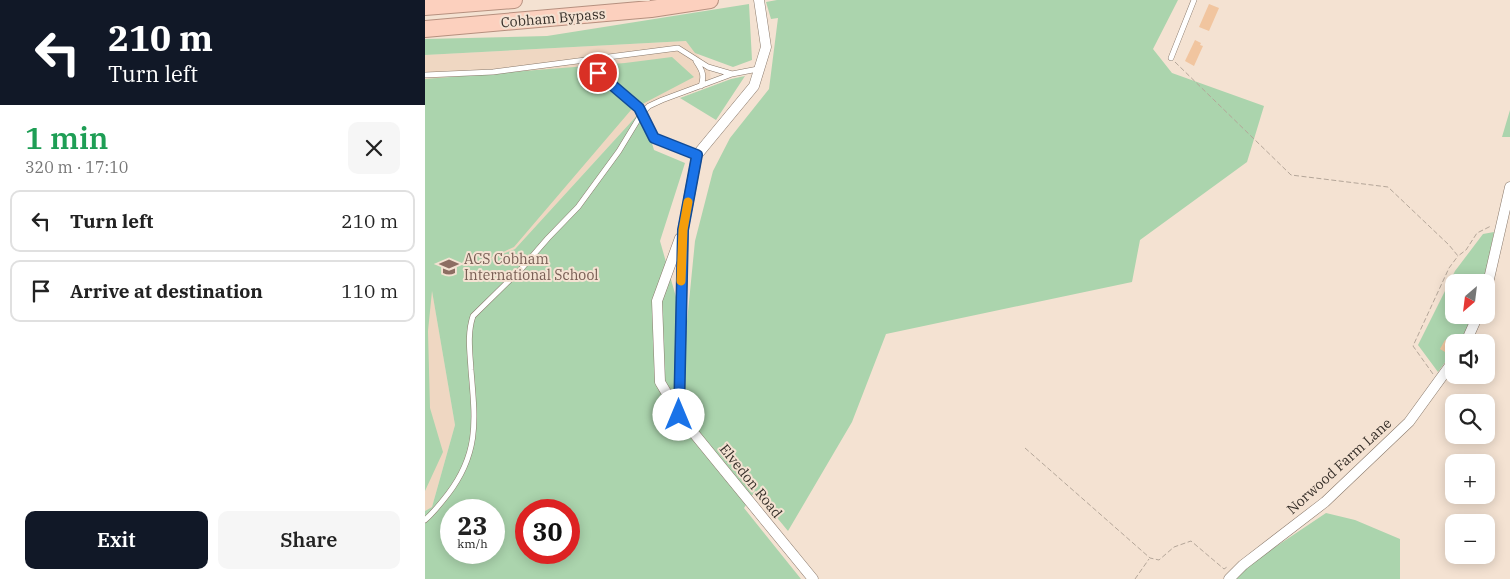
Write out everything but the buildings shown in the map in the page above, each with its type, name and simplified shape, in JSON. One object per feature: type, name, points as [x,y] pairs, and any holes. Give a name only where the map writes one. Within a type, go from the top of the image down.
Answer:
[{"type":"highway","name":"Cobham Bypass","points":[[425,7],[513,0]]},
{"type":"highway","name":"Cobham Bypass","points":[[425,29],[651,9],[710,0]]},
{"type":"street","points":[[679,415],[683,230],[697,155],[754,86],[766,47],[759,0]]},
{"type":"street","points":[[1490,274],[1510,188]]},
{"type":"street","name":"Elvedon Road","points":[[683,230],[657,300],[660,382],[679,415],[813,579]]},
{"type":"street","name":"Norwood Farm Lane","points":[[1229,579],[1243,565],[1325,502],[1409,422],[1445,372]]},
{"type":"lane","points":[[1171,58],[1194,0]]},
{"type":"lane","points":[[425,75],[493,72],[678,48],[708,67],[732,74]]},
{"type":"lane","points":[[694,58],[702,70],[703,79],[701,86]]},
{"type":"lane","points":[[584,61],[642,113],[654,138],[697,155]]},
{"type":"lane","points":[[425,520],[434,512],[458,481],[471,452],[475,421],[469,340],[473,316],[522,268],[578,207],[619,151],[642,113],[656,103],[732,74],[759,69]]},
{"type":"path","points":[[1171,58],[1291,175],[1388,187],[1458,256]]},
{"type":"path","points":[[1433,374],[1413,346],[1449,268],[1458,256],[1466,250],[1477,233],[1503,221]]},
{"type":"path","points":[[1025,448],[1149,558],[1159,560],[1174,547],[1191,541],[1224,569],[1229,566]]},
{"type":"path","points":[[1135,579],[1149,558]]},
{"type":"shaded area","name":"ACS Cobham International School","points":[[687,41],[710,70],[711,85],[642,110],[515,249],[431,285],[455,425],[432,507],[425,511],[425,55]]},
{"type":"green space","points":[[777,0],[1178,0],[1153,49],[1172,73],[1264,106],[1247,162],[1140,240],[1132,282],[886,334],[852,422],[788,531],[755,491],[744,508],[801,579],[425,579],[425,511],[432,507],[455,425],[432,291],[428,331],[430,408],[443,452],[425,491],[425,79],[625,63],[672,57],[694,77],[631,110],[514,247],[469,268],[515,249],[642,110],[654,150],[685,163],[660,241],[686,332],[695,241],[713,171],[730,138],[769,89],[778,18],[771,19],[766,2]]},
{"type":"green space","points":[[749,4],[752,60],[733,67],[695,53],[686,41],[425,55],[425,39],[547,36]]},
{"type":"green space","points":[[745,76],[716,120],[680,98],[731,79]]},
{"type":"green space","points":[[1510,110],[1510,137],[1502,137]]},
{"type":"green space","points":[[1494,232],[1486,274],[1454,274],[1455,271],[1483,234]]},
{"type":"green space","points":[[1445,291],[1445,324],[1469,324],[1465,334],[1445,334],[1445,362],[1438,372],[1418,345]]},
{"type":"green space","points":[[1326,513],[1355,520],[1400,539],[1400,579],[1234,579],[1244,568]]},
{"type":"slow traffic","points":[[681,281],[683,230],[688,202]]},
{"type":"place","name":"ACS Cobham International School","points":[[449,267]]},
{"type":"route","points":[[598,73],[639,108],[654,138],[697,155],[683,230],[679,415]]}]
